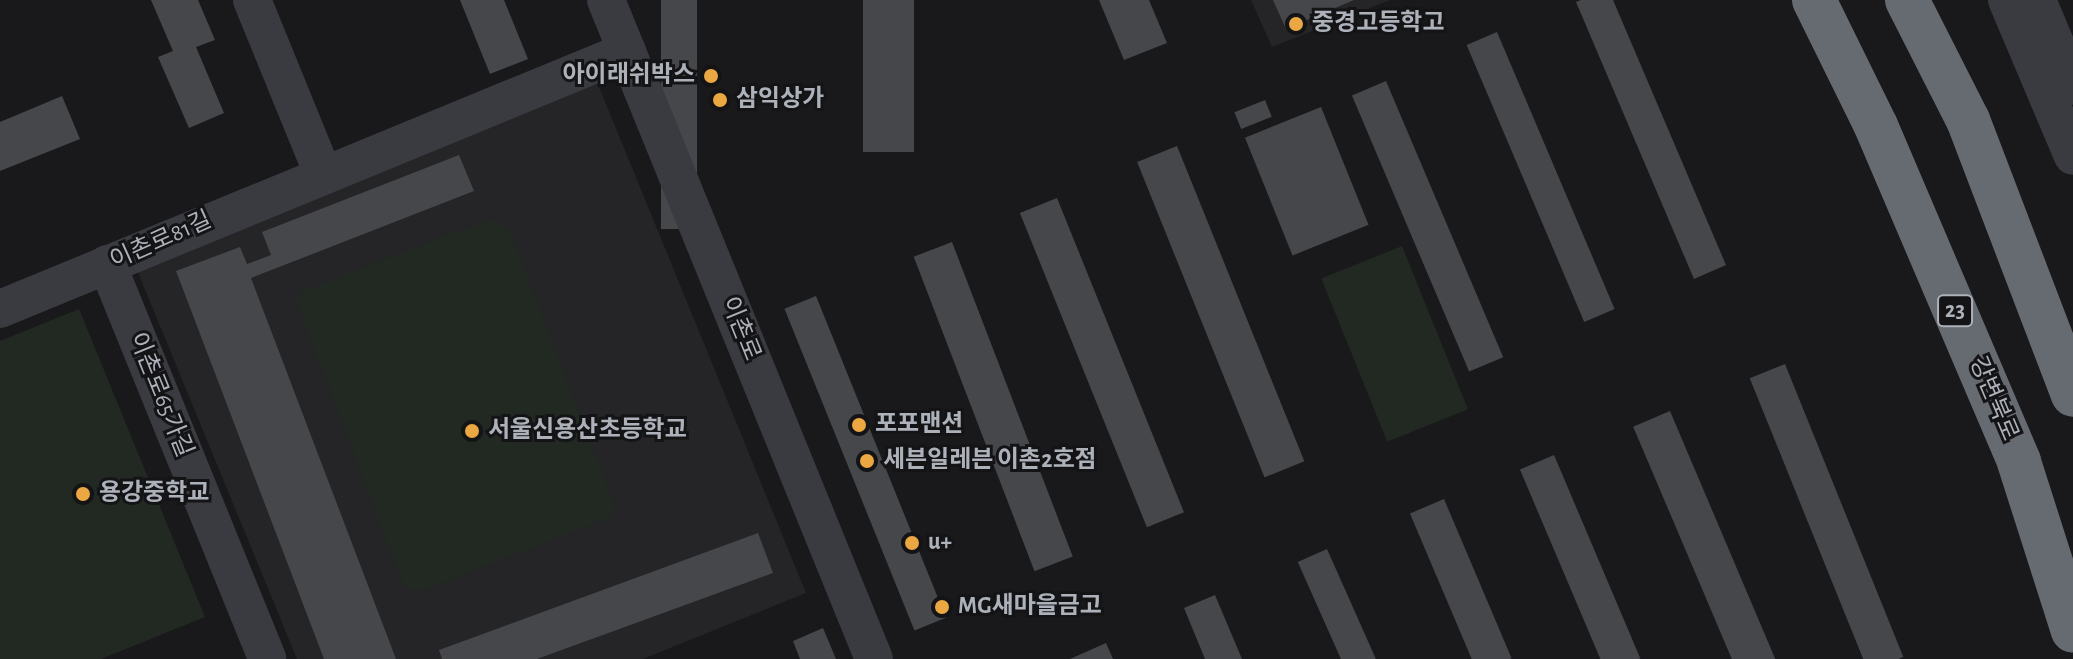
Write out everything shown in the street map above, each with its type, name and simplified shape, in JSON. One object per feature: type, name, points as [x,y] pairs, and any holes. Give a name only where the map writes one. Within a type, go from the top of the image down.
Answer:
[{"type":"highway","name":"강변북로","points":[[1814,0],[1876,126],[2019,462],[2073,631]]},
{"type":"highway","points":[[1907,0],[1968,120],[2073,395]]},
{"type":"highway","points":[[1942,0],[1968,120]]},
{"type":"street","points":[[252,0],[323,174]]},
{"type":"street","name":"이촌로","points":[[606,0],[874,659]]},
{"type":"street","points":[[2007,0],[2073,156]]},
{"type":"street","points":[[2037,0],[2073,86]]},
{"type":"street","name":"이촌로81길","points":[[0,309],[627,51]]},
{"type":"street","name":"이촌로65가길","points":[[107,264],[267,659]]},
{"type":"shaded area","name":"중경고등학고","points":[[1251,0],[1390,0],[1272,47]]},
{"type":"shaded area","name":"서울신용산초등학교","points":[[597,82],[806,593],[643,659],[297,659],[137,270]]},
{"type":"shaded area","points":[[489,219],[509,229],[616,509],[610,517],[425,590],[409,589],[403,585],[296,300],[300,292]]},
{"type":"shaded area","points":[[1402,246],[1468,409],[1387,442],[1321,279]]},
{"type":"shaded area","name":"용강중학교","points":[[79,309],[205,617],[101,659],[0,659],[0,341]]},
{"type":"building","points":[[151,0],[198,0],[215,40],[196,47],[224,113],[189,128],[158,57],[173,51]]},
{"type":"building","points":[[460,0],[504,0],[528,59],[490,74]]},
{"type":"building","points":[[661,0],[697,0],[697,229],[661,229]]},
{"type":"building","points":[[863,0],[914,0],[914,152],[863,152]]},
{"type":"building","points":[[1099,0],[1149,0],[1167,43],[1124,60]]},
{"type":"building","points":[[1273,0],[1354,0],[1286,29]]},
{"type":"building","points":[[1613,0],[1726,265],[1694,279],[1576,2]]},
{"type":"building","points":[[1497,32],[1615,309],[1584,322],[1467,45]]},
{"type":"building","points":[[1386,81],[1503,357],[1469,372],[1352,95]]},
{"type":"building","points":[[62,96],[80,139],[0,171],[0,122]]},
{"type":"building","points":[[1265,100],[1272,117],[1241,129],[1234,112]]},
{"type":"building","points":[[1321,107],[1369,225],[1293,255],[1245,138]]},
{"type":"building","points":[[1177,146],[1304,461],[1264,477],[1137,162]]},
{"type":"building","points":[[459,155],[474,191],[251,278],[396,659],[324,659],[176,271],[240,247],[247,264],[271,255],[262,232]]},
{"type":"building","points":[[1057,198],[1184,512],[1147,527],[1020,213]]},
{"type":"building","points":[[952,242],[1073,557],[1034,571],[914,257]]},
{"type":"building","points":[[816,296],[946,618],[914,630],[784,309]]},
{"type":"building","points":[[1785,364],[1903,657],[1863,659],[1750,378]]},
{"type":"building","points":[[1670,411],[1775,659],[1732,659],[1633,427]]},
{"type":"building","points":[[1554,455],[1640,658],[1600,659],[1520,469]]},
{"type":"building","points":[[1444,499],[1512,658],[1472,659],[1410,513]]},
{"type":"building","points":[[758,533],[773,573],[537,659],[442,659],[439,650]]},
{"type":"building","points":[[1327,549],[1376,659],[1341,659],[1298,562]]},
{"type":"building","points":[[1215,595],[1242,659],[1205,659],[1184,608]]},
{"type":"building","points":[[823,628],[836,659],[800,659],[793,641]]},
{"type":"building","points":[[1106,643],[1113,659],[1070,659]]},
{"type":"place","name":"중경고등학고","points":[[1296,24]]},
{"type":"place","name":"아이래쉬박스","points":[[711,76]]},
{"type":"place","name":"삼익상가","points":[[720,100]]},
{"type":"place","name":"포포맨션","points":[[859,425]]},
{"type":"place","name":"서울신용산초등학교","points":[[472,431]]},
{"type":"place","name":"세븐일레븐 이촌2호점","points":[[867,461]]},
{"type":"place","name":"용강중학교","points":[[83,494]]},
{"type":"place","name":"u+","points":[[912,543]]},
{"type":"place","name":"MG새마을금고","points":[[942,607]]}]
